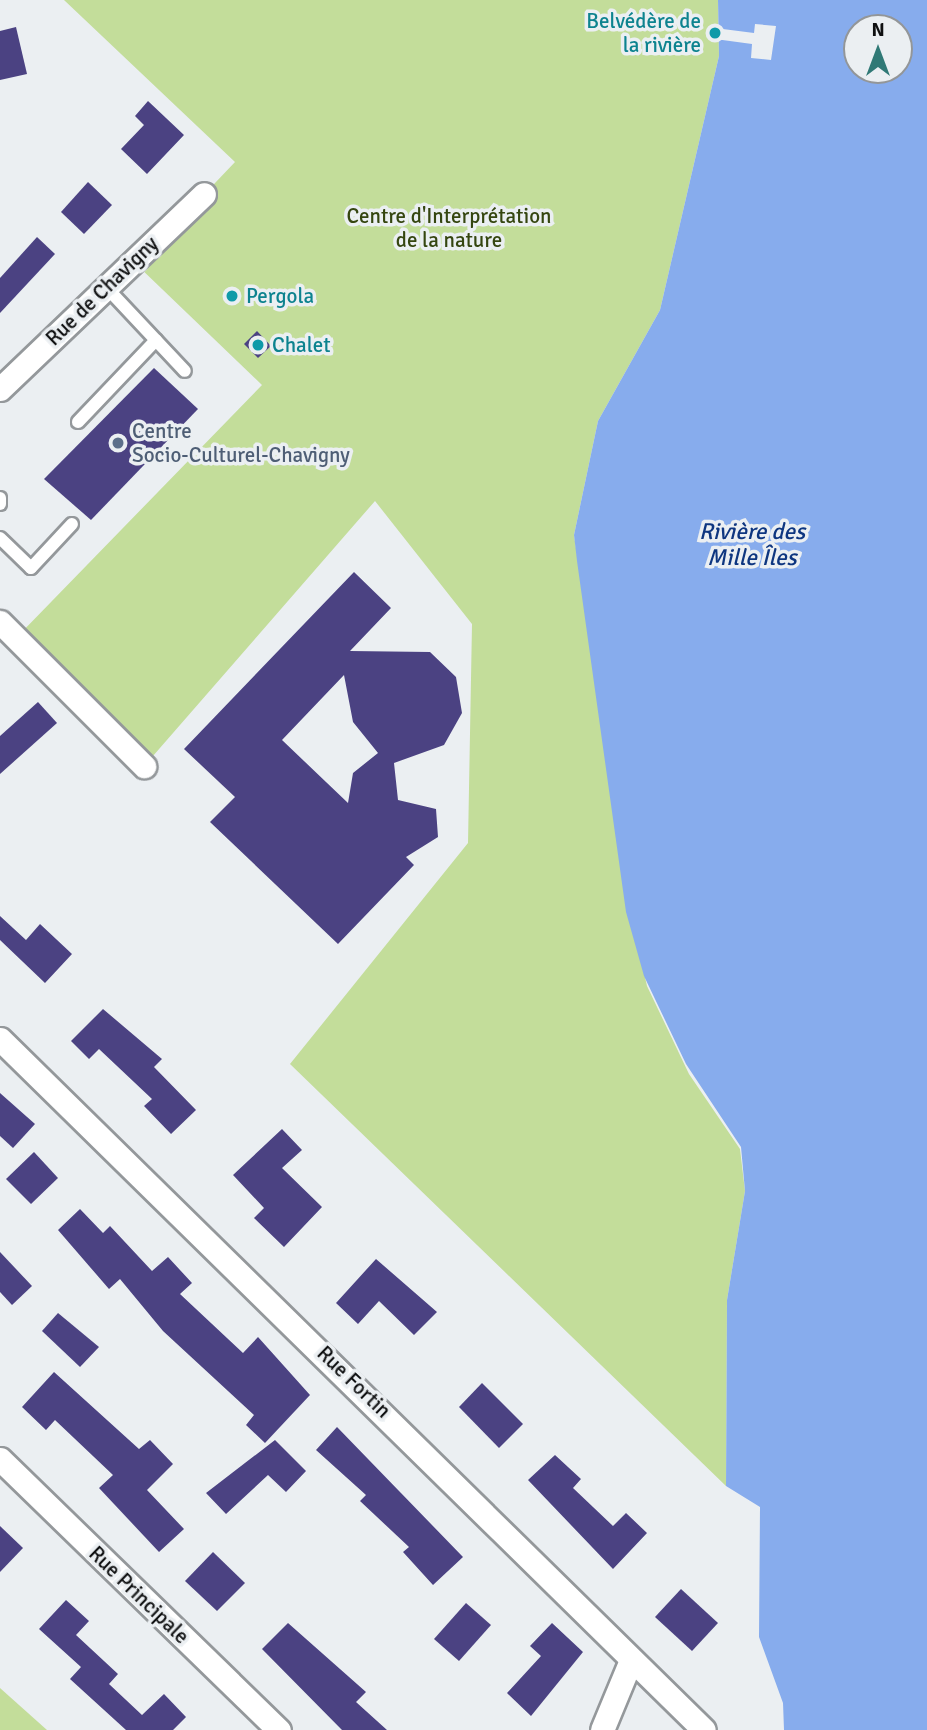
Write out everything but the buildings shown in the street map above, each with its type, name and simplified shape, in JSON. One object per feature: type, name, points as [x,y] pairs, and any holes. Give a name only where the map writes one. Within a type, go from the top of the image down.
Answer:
[{"type":"street","name":"Rue de Chavigny","points":[[0,389],[204,194]]},
{"type":"street","points":[[0,622],[144,766]]},
{"type":"street","name":"Rue Fortin","points":[[0,1039],[704,1730]]},
{"type":"street","name":"Rue Principale","points":[[0,1459],[279,1730]]},
{"type":"street","points":[[602,1730],[631,1660]]},
{"type":"lane","points":[[106,287],[185,371]]},
{"type":"lane","points":[[78,422],[156,340]]},
{"type":"lane","points":[[0,498],[0,504]]},
{"type":"lane","points":[[0,538],[31,568],[72,524]]},
{"type":"green space","name":"Centre d'Interprétation de la nature","points":[[64,0],[718,0],[719,56],[660,310],[598,421],[574,535],[631,915],[647,986],[689,1074],[740,1149],[745,1191],[727,1300],[726,1486],[290,1064],[468,843],[472,624],[375,501],[146,764],[17,637],[262,385],[137,265],[235,162]]},
{"type":"green space","points":[[0,1688],[47,1730],[0,1730]]},
{"type":"water","name":"Rivière des Mille Îles","points":[[718,0],[927,0],[927,1730],[784,1730],[783,1703],[759,1637],[760,1507],[726,1486],[727,1300],[745,1191],[741,1147],[686,1064],[644,976],[626,912],[574,535],[598,421],[660,310],[719,56]]},
{"type":"pier","points":[[755,24],[776,26],[771,60],[751,58],[752,44],[715,39],[715,28],[754,33]]},
{"type":"place","name":"Belvédère de la rivière","points":[[715,33]]},
{"type":"place","name":"Pergola","points":[[232,296]]},
{"type":"place","name":"Chalet","points":[[258,345]]},
{"type":"place","name":"Centre Socio-Culturel-Chavigny","points":[[118,443]]}]
